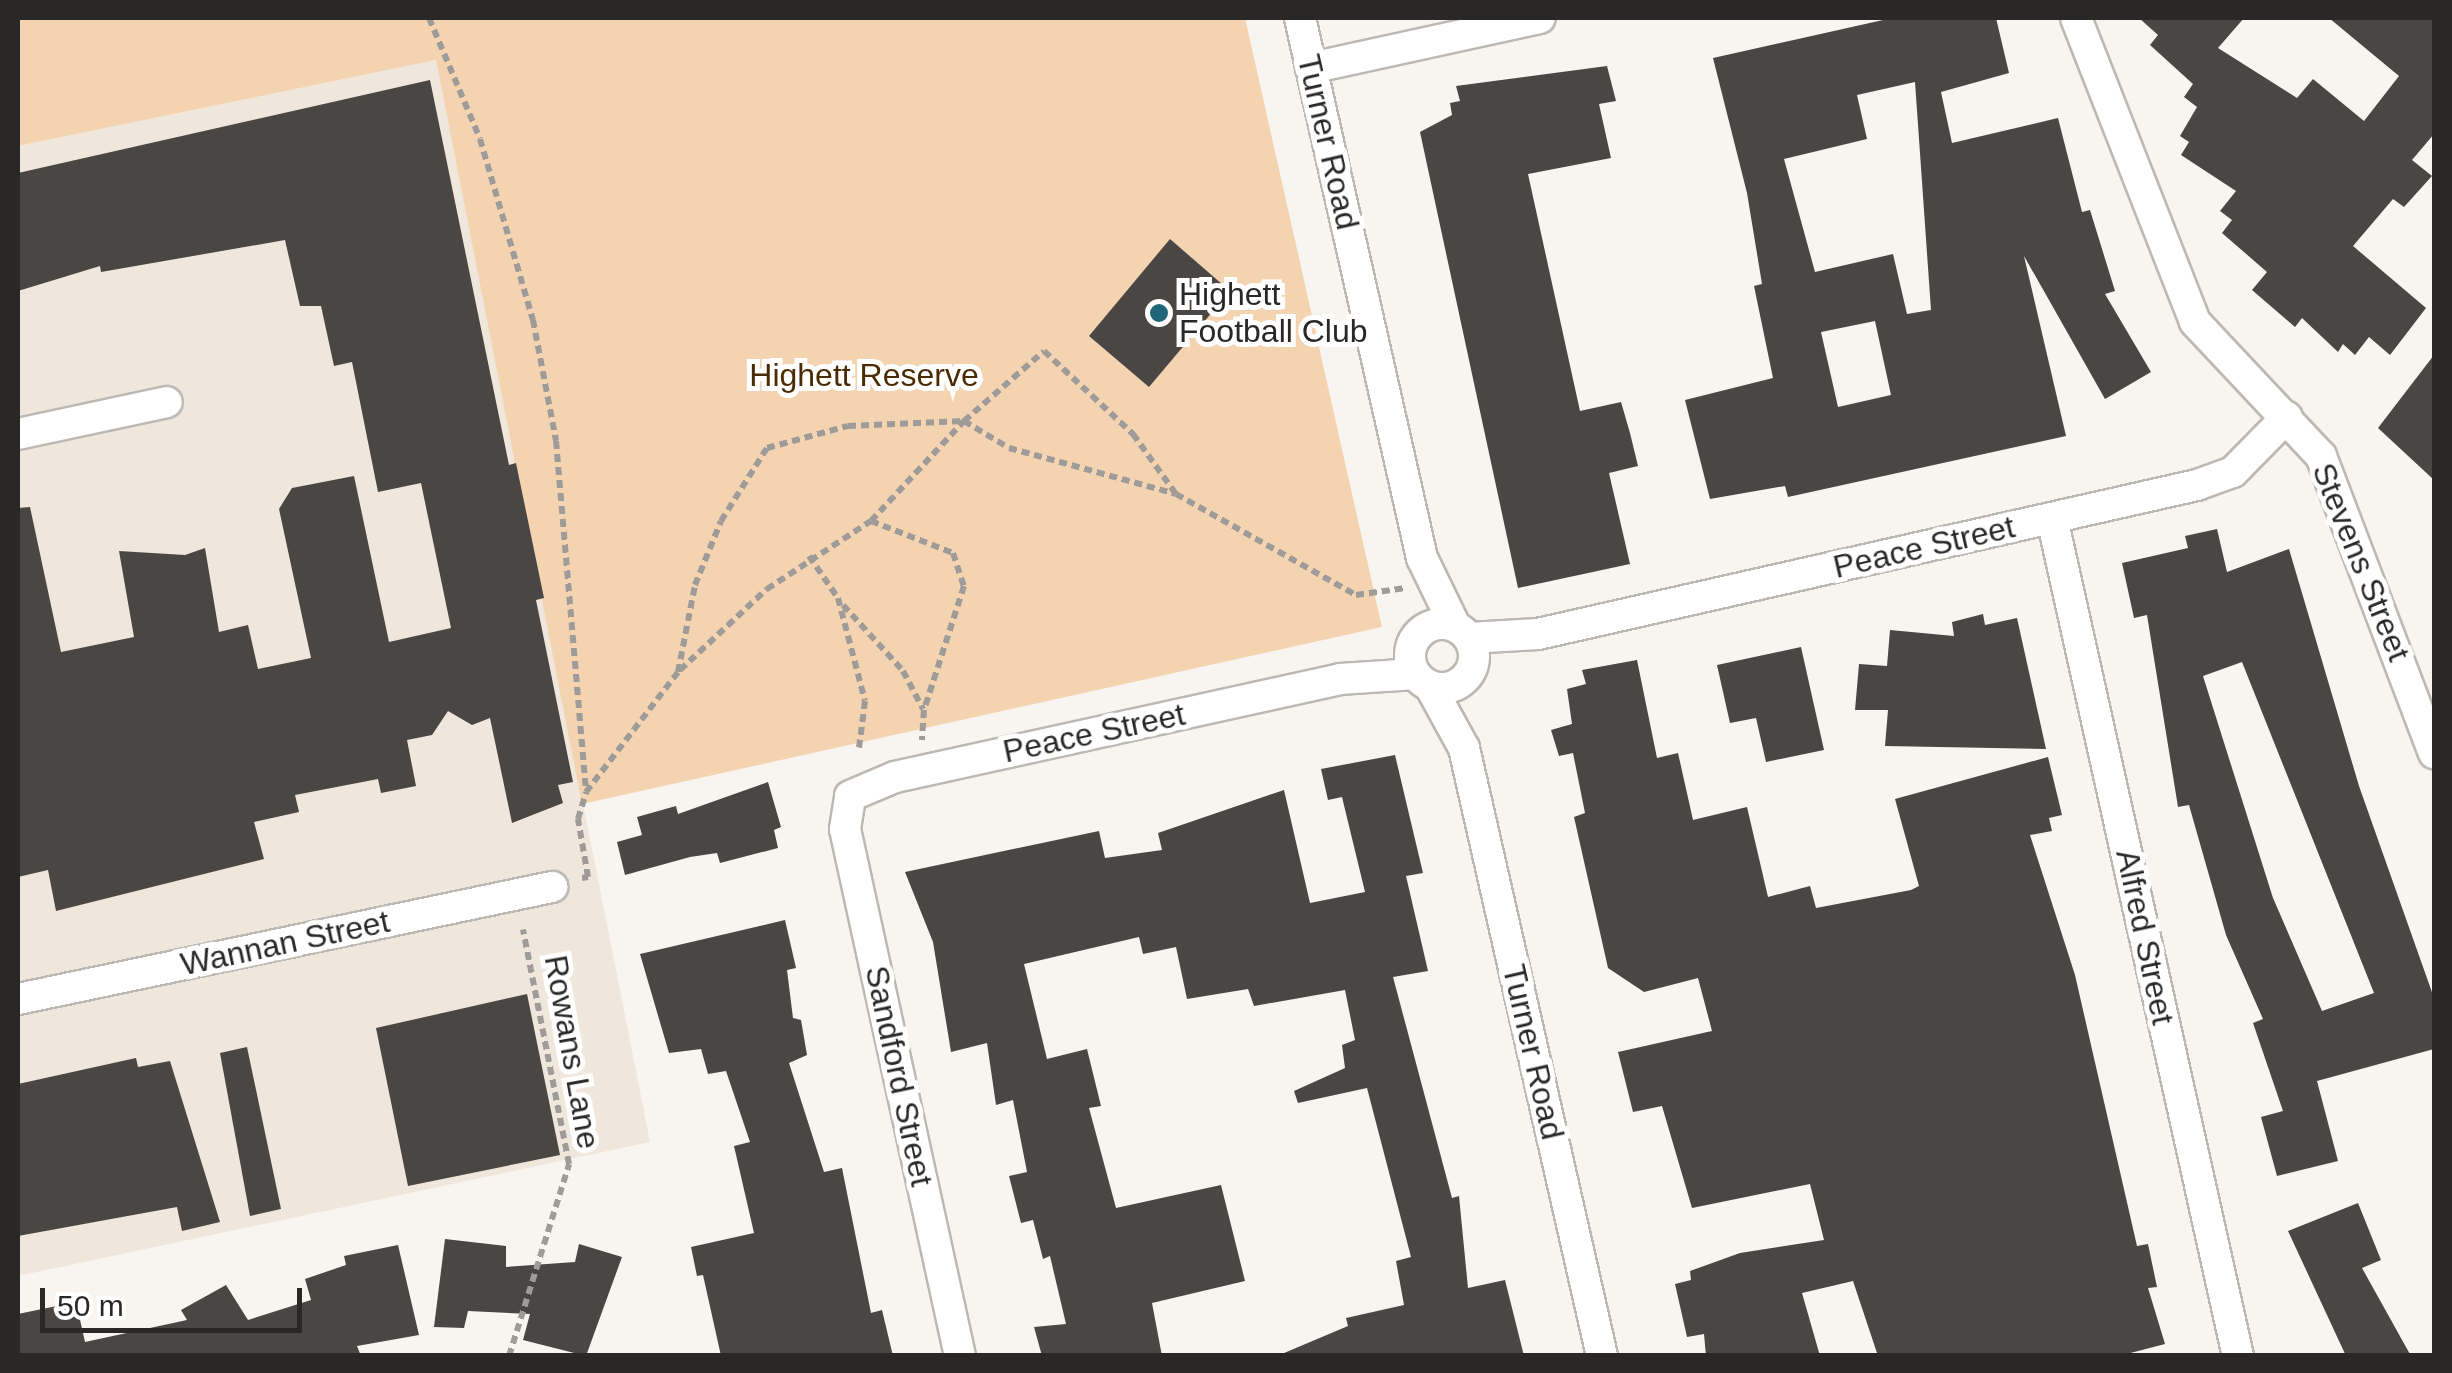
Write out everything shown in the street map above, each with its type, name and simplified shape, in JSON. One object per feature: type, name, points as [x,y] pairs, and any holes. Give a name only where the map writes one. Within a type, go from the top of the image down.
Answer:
[{"type":"street","name":"Turner Road","points":[[1300,18],[1422,572],[1466,652],[1464,748],[1602,1356]]},
{"type":"street","points":[[1311,68],[1540,18]]},
{"type":"street","name":"Stevens Street","points":[[2076,18],[2189,311],[2218,352],[2286,417],[2333,483],[2434,753]]},
{"type":"street","points":[[18,434],[167,402]]},
{"type":"street","name":"Peace Street","points":[[850,796],[896,777],[1340,679],[1423,680],[1466,652],[2052,518],[2233,472],[2286,417]]},
{"type":"street","name":"Alfred Street","points":[[2052,518],[2238,1356]]},
{"type":"street","name":"Turner Road","points":[[1422,572],[1416,638],[1423,680],[1464,748]]},
{"type":"street","name":"Peace Street","points":[[1340,679],[1436,624],[1466,652]]},
{"type":"street","name":"Sandford Street","points":[[850,796],[845,829],[960,1356]]},
{"type":"street","name":"Wannan Street","points":[[18,999],[552,887]]},
{"type":"path","points":[[429,18],[480,139],[533,320],[558,460],[586,792]]},
{"type":"path","points":[[552,887],[588,877],[578,819],[586,792],[678,672],[809,556],[871,522],[964,421],[1044,351],[1133,434],[1176,494]]},
{"type":"path","points":[[678,672],[695,585],[722,521],[767,448],[848,426],[964,421],[1009,448],[1176,494],[1356,595],[1422,572]]},
{"type":"path","points":[[871,522],[953,553],[964,586],[924,710],[918,750],[896,777]]},
{"type":"path","points":[[809,556],[838,598],[903,670],[924,710]]},
{"type":"path","points":[[838,598],[865,701],[859,748]]},
{"type":"path","name":"Rowans Lane","points":[[509,1356],[569,1164],[524,929]]},
{"type":"shaded area","points":[[436,60],[650,1142],[18,1276],[18,146]]},
{"type":"green space","name":"Highett Reserve","points":[[18,18],[1245,18],[1382,627],[582,804],[436,60],[18,146]]},
{"type":"building","points":[[1892,18],[1996,18],[2009,73],[1941,92],[1952,143],[2058,118],[2082,212],[2090,210],[2115,291],[2105,294],[2151,372],[2105,399],[2024,256],[2066,436],[1788,497],[1785,486],[1710,499],[1685,400],[1773,378],[1754,286],[1762,284],[1747,193],[1713,58]],"holes":[[[1915,82],[1931,310],[1907,314],[1893,254],[1815,272],[1784,159],[1867,139],[1857,95]],[[1875,321],[1891,395],[1838,407],[1821,332]]]},
{"type":"building","points":[[2139,18],[2244,18],[2218,48],[2297,98],[2313,79],[2364,121],[2399,76],[2329,18],[2434,18],[2434,134],[2412,160],[2432,176],[2404,207],[2393,199],[2353,246],[2426,308],[2390,355],[2369,337],[2355,355],[2343,344],[2338,352],[2302,318],[2295,327],[2252,290],[2267,272],[2222,233],[2232,220],[2220,211],[2236,191],[2181,155],[2189,142],[2180,136],[2197,107],[2184,97],[2193,84],[2150,45],[2158,35]]},
{"type":"building","points":[[1607,66],[1616,101],[1599,104],[1611,158],[1528,174],[1580,411],[1621,402],[1630,433],[1638,466],[1609,473],[1630,564],[1518,588],[1420,132],[1452,115],[1450,103],[1460,101],[1456,86]]},
{"type":"building","points":[[430,80],[509,465],[516,463],[544,598],[536,600],[573,782],[558,785],[563,803],[512,823],[490,718],[472,725],[448,711],[432,735],[407,740],[416,786],[381,793],[378,779],[295,795],[299,812],[254,822],[264,859],[56,911],[48,870],[18,877],[18,508],[30,507],[61,652],[134,637],[119,551],[185,555],[205,548],[219,632],[248,625],[258,669],[311,658],[279,509],[292,488],[354,476],[389,642],[451,628],[421,483],[378,492],[352,362],[334,366],[321,306],[300,306],[285,240],[101,272],[100,266],[18,291],[18,173]]},
{"type":"building","name":"Highett Football Club","points":[[1170,239],[1230,291],[1149,387],[1089,336]]},
{"type":"building","points":[[2434,355],[2434,480],[2378,428]]},
{"type":"building","points":[[2217,529],[2227,572],[2289,549],[2359,786],[2434,998],[2434,1049],[2317,1081],[2338,1161],[2277,1176],[2261,1117],[2283,1111],[2253,1023],[2263,1019],[2226,935],[2189,805],[2178,807],[2147,615],[2134,618],[2122,563],[2188,548],[2185,536]],"holes":[[[2242,662],[2374,993],[2322,1011],[2273,898],[2203,676]]]},
{"type":"building","points":[[1983,614],[1985,625],[2017,618],[2046,749],[1885,746],[1888,710],[1855,710],[1859,664],[1887,666],[1890,630],[1954,636],[1952,622]]},
{"type":"building","points":[[1801,647],[1824,750],[1766,762],[1756,718],[1730,723],[1717,665]]},
{"type":"building","points":[[1637,660],[1657,758],[1678,753],[1693,820],[1747,807],[1768,897],[1810,886],[1816,908],[1919,886],[1895,799],[2048,757],[2062,815],[2049,818],[2052,831],[2030,835],[2075,975],[2137,1246],[2148,1244],[2157,1287],[2148,1288],[2165,1344],[2119,1356],[1878,1356],[1853,1281],[1802,1293],[1820,1356],[1706,1356],[1704,1334],[1687,1337],[1675,1284],[1691,1280],[1690,1271],[1740,1253],[1824,1240],[1810,1184],[1692,1208],[1662,1106],[1633,1112],[1618,1052],[1712,1031],[1698,978],[1644,992],[1608,968],[1574,817],[1585,813],[1573,753],[1559,756],[1551,730],[1572,724],[1567,689],[1586,684],[1582,670]]},
{"type":"building","points":[[1395,755],[1423,873],[1406,876],[1428,971],[1393,977],[1452,1198],[1459,1196],[1468,1288],[1505,1280],[1524,1356],[1277,1356],[1348,1326],[1346,1318],[1404,1305],[1396,1261],[1411,1257],[1367,1088],[1298,1103],[1294,1091],[1345,1068],[1342,1045],[1355,1040],[1345,990],[1254,1006],[1248,989],[1187,999],[1176,947],[1143,954],[1139,937],[1024,964],[1047,1059],[1087,1049],[1101,1106],[1089,1108],[1116,1208],[1221,1185],[1245,1281],[1152,1303],[1162,1356],[1042,1356],[1034,1327],[1066,1324],[1050,1256],[1043,1259],[1033,1220],[1021,1223],[1009,1176],[1027,1172],[1013,1100],[996,1105],[987,1043],[951,1052],[933,942],[905,872],[1099,831],[1105,858],[1162,850],[1158,833],[1284,790],[1310,903],[1365,892],[1342,797],[1328,800],[1321,769]]},
{"type":"building","points":[[768,782],[781,827],[774,830],[778,848],[720,863],[717,853],[690,857],[625,875],[617,842],[642,835],[637,817],[676,806],[678,814]]},
{"type":"building","points":[[785,920],[796,968],[787,970],[793,1018],[801,1020],[807,1055],[789,1063],[824,1172],[842,1168],[871,1313],[882,1310],[893,1356],[721,1356],[703,1275],[697,1276],[691,1247],[754,1233],[734,1146],[750,1142],[726,1071],[708,1074],[701,1049],[669,1053],[640,954]]},
{"type":"building","points":[[527,994],[560,1155],[408,1186],[376,1028]]},
{"type":"building","points":[[247,1047],[281,1209],[250,1216],[220,1053]]},
{"type":"building","points":[[136,1058],[138,1067],[170,1061],[220,1222],[182,1231],[177,1207],[18,1236],[18,1084]]},
{"type":"building","points":[[2358,1203],[2381,1260],[2362,1268],[2411,1356],[2346,1356],[2288,1231]]},
{"type":"building","points":[[445,1239],[506,1246],[506,1267],[575,1262],[579,1244],[622,1257],[586,1356],[523,1340],[530,1314],[468,1311],[464,1328],[434,1327]]},
{"type":"building","points":[[398,1245],[419,1335],[357,1346],[361,1356],[18,1356],[18,1314],[76,1302],[85,1342],[187,1320],[181,1310],[226,1285],[248,1320],[311,1300],[305,1279],[346,1265],[344,1256]]},
{"type":"place","name":"Highett Football Club","points":[[1159,313]]}]
